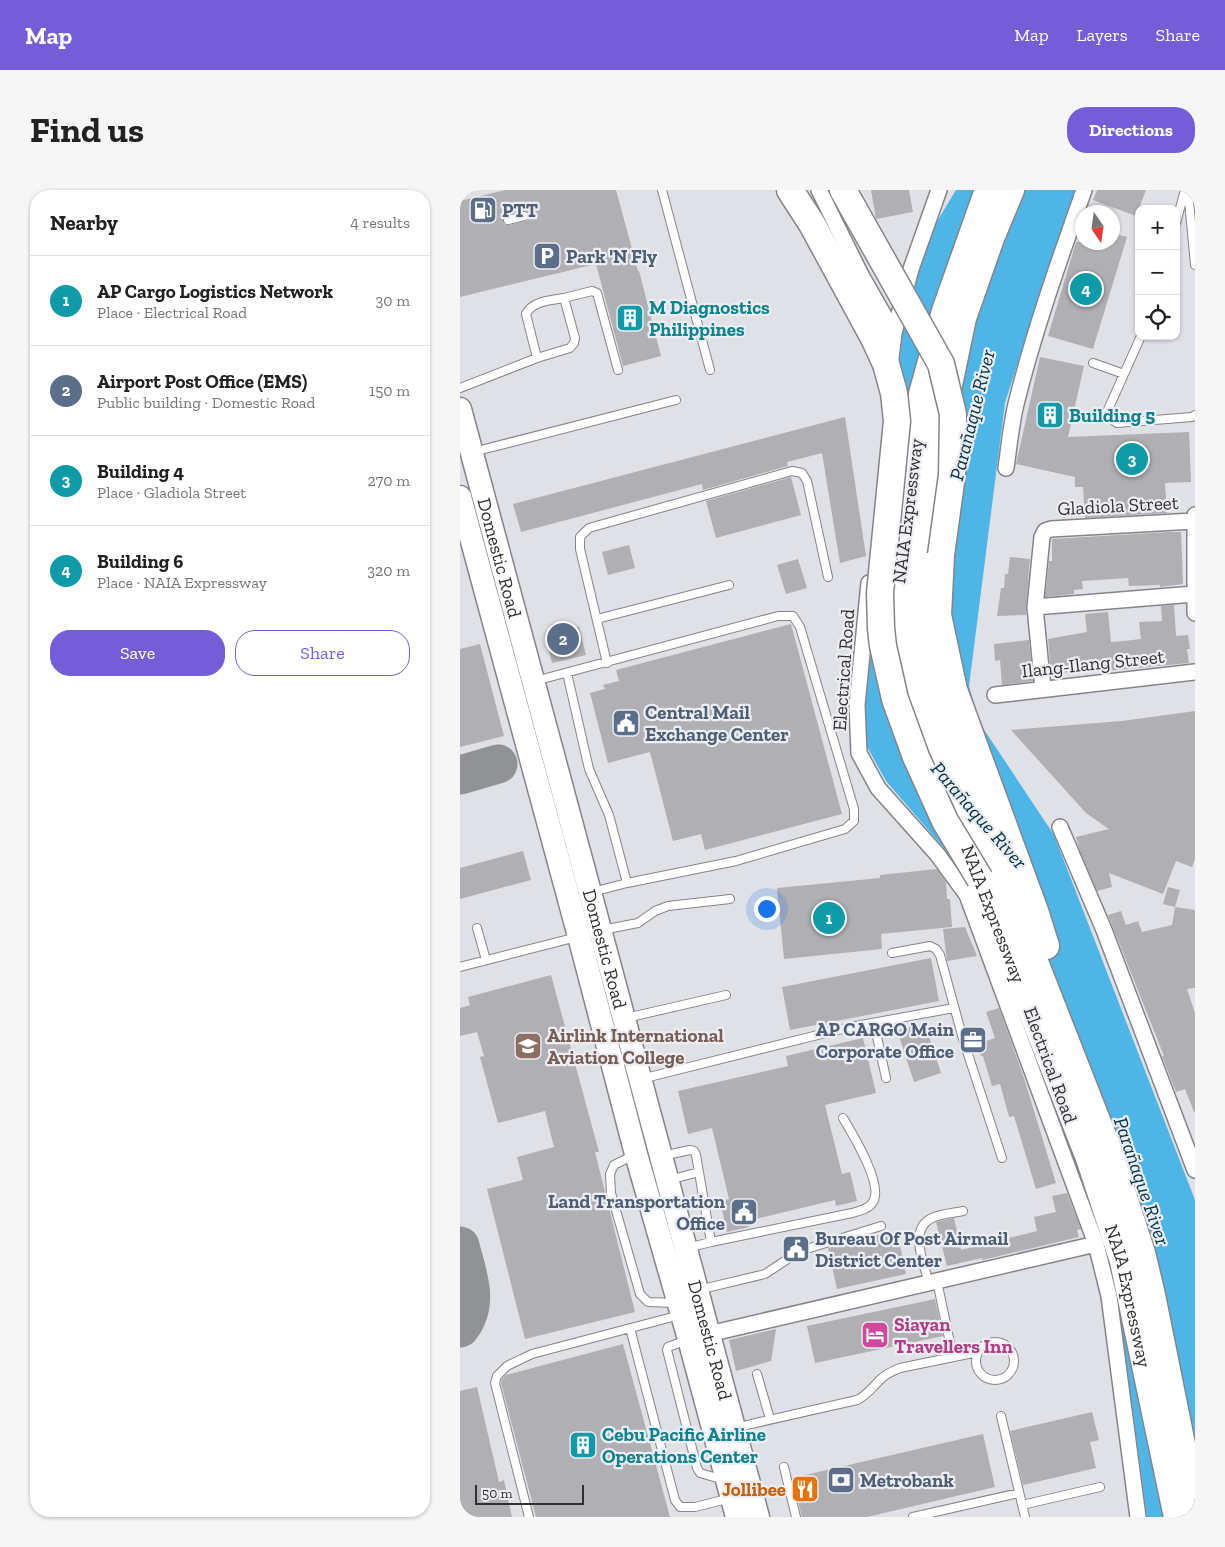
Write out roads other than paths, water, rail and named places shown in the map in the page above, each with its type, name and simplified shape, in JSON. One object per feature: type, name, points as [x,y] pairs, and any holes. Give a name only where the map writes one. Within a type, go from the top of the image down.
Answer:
[{"type":"highway","points":[[790,190],[812,224],[874,338],[886,364],[891,381],[897,421],[880,593],[883,646],[895,699],[916,757],[945,821],[980,879]]},
{"type":"highway","points":[[843,190],[941,364],[953,414],[952,475],[941,554],[938,615],[954,690],[1035,911],[1048,952],[1062,1033]]},
{"type":"highway","name":"NAIA Expressway","points":[[988,190],[944,311],[922,394],[902,525],[899,562],[898,601],[902,655],[913,697],[980,879],[1089,1158],[1123,1261],[1177,1517]]},
{"type":"highway","name":"NAIA Expressway","points":[[1011,190],[991,238],[962,318],[931,481],[923,539],[920,600],[925,650],[941,710],[1062,1033],[1109,1151],[1142,1253],[1195,1508]]},
{"type":"main road","name":"Domestic Road","points":[[460,409],[471,452],[475,527]]},
{"type":"main road","name":"Domestic Road","points":[[460,496],[475,527],[522,685],[629,1082],[660,1156],[667,1180],[675,1251]]},
{"type":"main road","name":"Domestic Road","points":[[522,685],[590,892],[590,933],[623,1018],[636,1154],[675,1251],[739,1489],[758,1517]]},
{"type":"main road","name":"Domestic Road","points":[[699,1337],[735,1429],[739,1489]]},
{"type":"street","points":[[819,190],[861,276],[894,333]]},
{"type":"street","name":"Electrical Road","points":[[939,190],[911,268],[894,333],[857,705],[859,753],[878,788],[937,854],[966,895],[1096,1244],[1108,1296],[1138,1517]]},
{"type":"street","points":[[1006,468],[1016,406],[1032,345],[1052,278],[1084,190]]},
{"type":"street","points":[[1195,516],[1195,613]]},
{"type":"street","name":"Gladiola Street","points":[[1034,607],[1042,537],[1045,531],[1051,529],[1194,521]]},
{"type":"street","points":[[1043,689],[1034,607],[1194,594]]},
{"type":"street","name":"Ilang-Ilang Street","points":[[995,694],[1195,672]]},
{"type":"street","points":[[1060,827],[1104,930],[1195,1170]]},
{"type":"street","points":[[699,1337],[1096,1244]]},
{"type":"lane","points":[[662,190],[710,370]]},
{"type":"lane","points":[[1180,211],[1187,190]]},
{"type":"lane","points":[[1187,190],[1195,265]]},
{"type":"lane","points":[[508,220],[524,216]]},
{"type":"lane","points":[[538,358],[526,314],[528,308],[592,291],[597,293],[618,370]]},
{"type":"lane","points":[[460,388],[538,358],[570,348],[575,338],[564,298]]},
{"type":"lane","points":[[1139,340],[1107,412],[1111,419],[1117,423],[1192,417],[1195,415]]},
{"type":"lane","points":[[1093,363],[1124,374]]},
{"type":"lane","points":[[471,452],[676,400]]},
{"type":"lane","points":[[607,663],[580,549],[580,536],[589,528],[792,471],[802,473],[807,481],[828,577]]},
{"type":"lane","points":[[597,619],[729,585]]},
{"type":"lane","points":[[522,685],[778,616],[793,616],[800,627],[854,808],[854,821],[845,829],[736,861],[590,892]]},
{"type":"lane","points":[[566,673],[589,770],[609,815],[627,883]]},
{"type":"lane","points":[[460,967],[590,933],[638,923],[668,906],[730,899]]},
{"type":"lane","points":[[478,928],[486,960]]},
{"type":"lane","points":[[892,953],[930,946],[936,949],[1002,1158]]},
{"type":"lane","points":[[623,1018],[726,995]]},
{"type":"lane","points":[[629,1082],[826,1032],[954,1008]]},
{"type":"lane","points":[[874,1022],[886,1078]]},
{"type":"lane","points":[[675,1251],[852,1213],[872,1204],[874,1190],[869,1168],[843,1118]]},
{"type":"lane","points":[[660,1156],[690,1150],[694,1151],[711,1242]]},
{"type":"lane","points":[[636,1154],[614,1165],[610,1174],[611,1193],[640,1294],[648,1302],[691,1307]]},
{"type":"lane","points":[[667,1180],[699,1172]]},
{"type":"lane","points":[[953,1357],[918,1234],[921,1227],[932,1218],[963,1211]]},
{"type":"lane","points":[[529,1517],[495,1383],[497,1376],[506,1366],[532,1354],[630,1328],[691,1307],[765,1274],[800,1251],[881,1226]]},
{"type":"lane","points":[[630,1328],[675,1500],[680,1507],[688,1508],[739,1489]]},
{"type":"lane","points":[[735,1429],[770,1419],[857,1400],[870,1392],[889,1373],[900,1368],[978,1352],[987,1343],[1000,1342],[1006,1345],[1014,1355],[1014,1368],[1010,1374],[999,1380],[987,1378],[978,1370],[976,1358],[978,1352]]},
{"type":"lane","points":[[757,1374],[770,1419]]},
{"type":"lane","points":[[1001,1416],[1025,1517]]},
{"type":"lane","points":[[784,1467],[796,1517]]},
{"type":"lane","points":[[1022,1505],[1100,1487]]},
{"type":"lane","points":[[913,1517],[1019,1493]]},
{"type":"water","name":"Parañaque River","points":[[956,190],[1079,190],[1027,334],[1005,403],[969,686],[979,722],[1054,835],[1195,1200],[1195,1517],[1147,1517],[1132,1405],[1107,1259],[1044,1082],[1008,992],[967,875],[886,781],[855,725],[882,543],[905,306],[930,233]]},
{"type":"place","name":"PTT","points":[[483,210]]},
{"type":"place","name":"Park 'N Fly","points":[[547,256]]},
{"type":"place","name":"Building 6","points":[[1086,289]]},
{"type":"place","name":"M Diagnostics Philippines","points":[[630,318]]},
{"type":"place","name":"Building 5","points":[[1050,415]]},
{"type":"place","name":"Building 4","points":[[1132,459]]},
{"type":"place","name":"Airport Post Office (EMS)","points":[[563,639]]},
{"type":"place","name":"Central Mail Exchange Center","points":[[626,723]]},
{"type":"place","name":"AP Cargo Logistics Network","points":[[829,918]]},
{"type":"place","name":"AP CARGO Main Corporate Office","points":[[973,1040]]},
{"type":"place","name":"Airlink International Aviation College","points":[[528,1046]]},
{"type":"place","name":"Land Transportation Office","points":[[744,1212]]},
{"type":"place","name":"Bureau Of Post Airmail District Center","points":[[796,1249]]},
{"type":"place","name":"Siayan Travellers Inn","points":[[875,1335]]},
{"type":"place","name":"Cebu Pacific Airline Operations Center","points":[[583,1445]]},
{"type":"place","name":"Metrobank","points":[[841,1480]]},
{"type":"place","name":"Jollibee","points":[[805,1489]]}]
